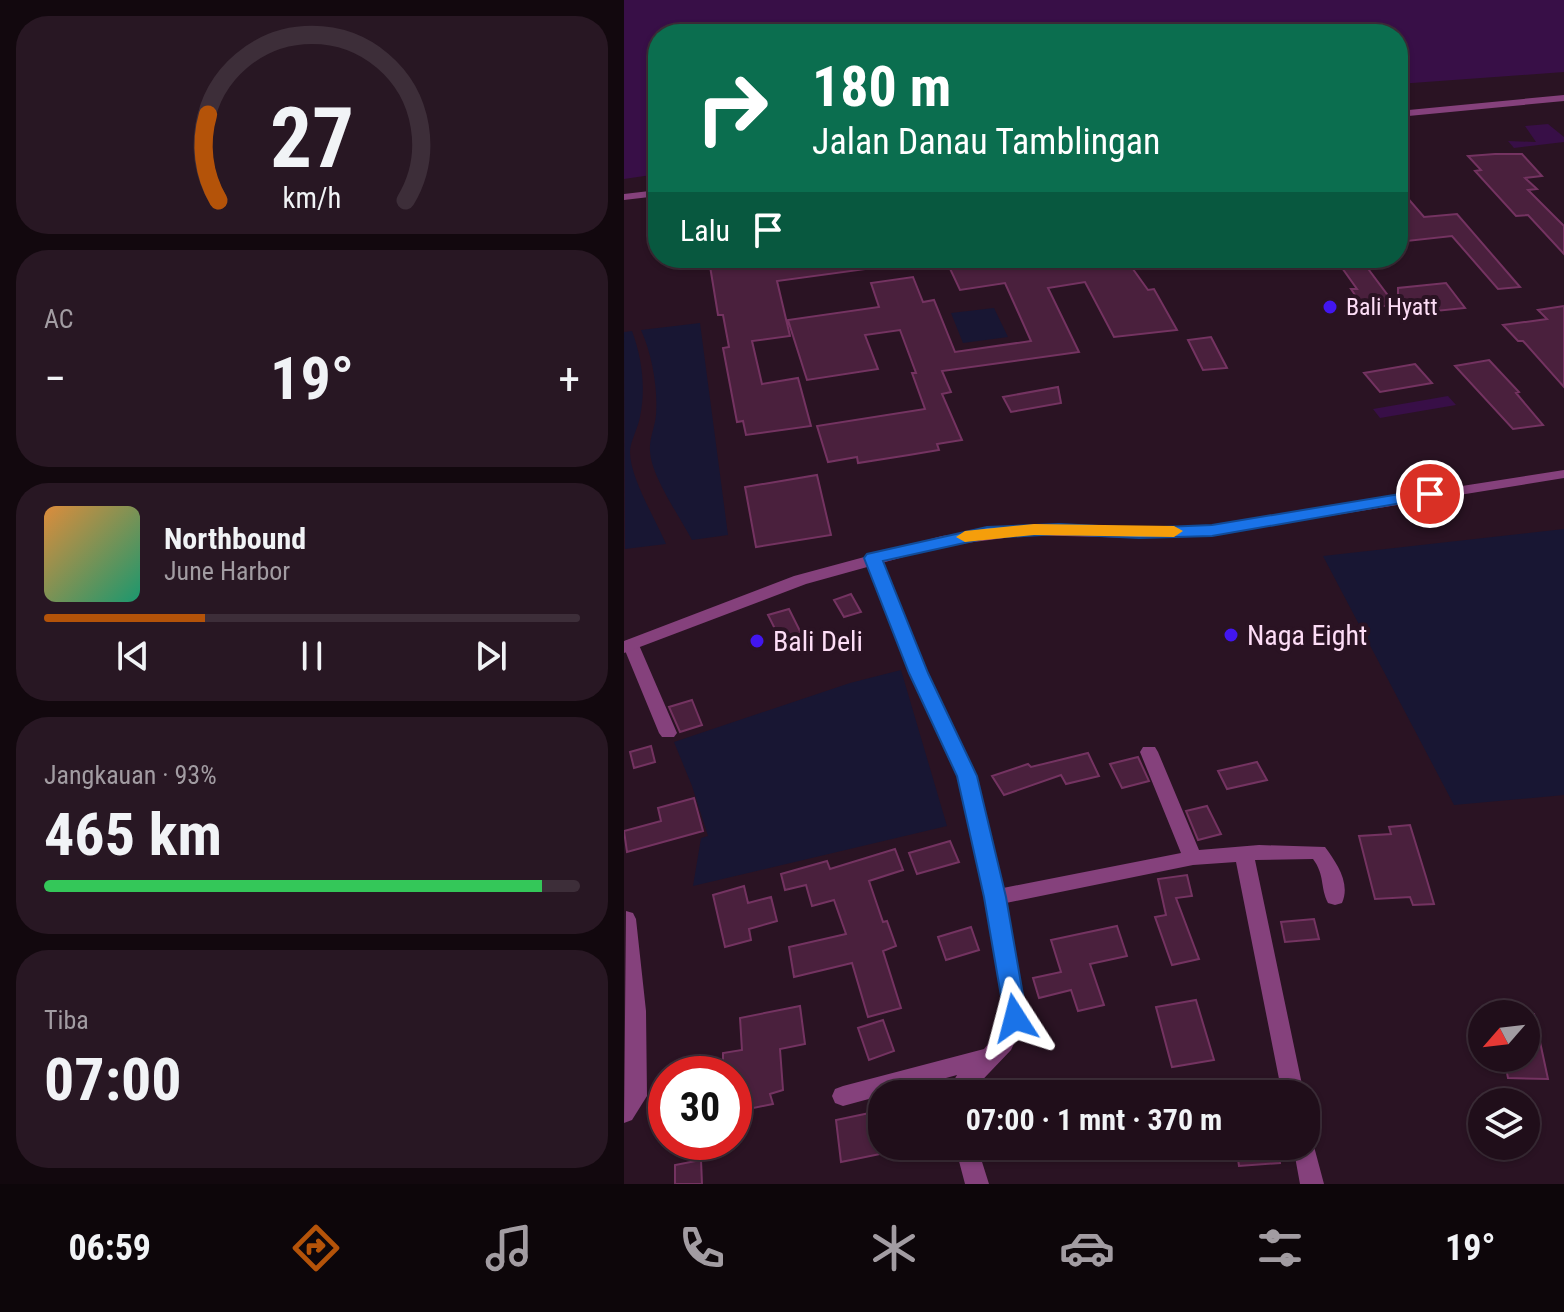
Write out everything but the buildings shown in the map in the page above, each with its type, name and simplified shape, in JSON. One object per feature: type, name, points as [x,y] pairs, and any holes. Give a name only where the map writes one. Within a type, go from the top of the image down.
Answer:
[{"type":"street","points":[[1408,113],[1564,98]]},
{"type":"street","points":[[624,197],[648,194]]},
{"type":"street","points":[[668,733],[627,646],[752,597],[873,558],[987,533],[1059,529],[1139,533],[1212,530],[1564,474]]},
{"type":"street","points":[[873,558],[919,673],[967,776],[995,897],[1015,1018],[1009,1038],[995,1056],[965,1080]]},
{"type":"street","points":[[1149,752],[1193,858]]},
{"type":"street","points":[[995,897],[1193,858],[1318,852],[1325,857],[1331,869],[1335,897]]},
{"type":"street","points":[[1244,854],[1290,1080]]},
{"type":"street","points":[[624,1113],[636,1096],[635,1011],[626,919]]},
{"type":"street","points":[[843,1096],[995,1056]]},
{"type":"street","points":[[970,1160],[977,1184]]},
{"type":"street","points":[[1307,1160],[1312,1184]]},
{"type":"shaded area","points":[[624,0],[1564,0],[1564,72],[1408,83],[1408,24],[648,24],[648,175],[624,179]]},
{"type":"shaded area","points":[[1548,124],[1564,137],[1564,142],[1514,148],[1508,141],[1536,142],[1525,126]]},
{"type":"shaded area","points":[[994,308],[1008,337],[963,343],[951,313]]},
{"type":"shaded area","points":[[700,323],[728,535],[692,540],[652,461],[650,446],[656,415],[656,394],[651,360],[641,330]]},
{"type":"shaded area","points":[[632,331],[641,362],[643,395],[630,448],[631,462],[666,544],[625,549],[624,332]]},
{"type":"shaded area","points":[[1448,396],[1456,405],[1380,418],[1373,409]]},
{"type":"shaded area","points":[[1564,529],[1564,795],[1454,805],[1323,556]]},
{"type":"shaded area","points":[[901,670],[947,826],[693,886],[701,838],[708,836],[674,742],[850,683]]},
{"type":"slow traffic","points":[[965,537],[1034,529],[1139,533],[1174,531]]},
{"type":"place","name":"Bali Hyatt","points":[[1330,307]]},
{"type":"place","name":"Naga Eight","points":[[1231,635]]},
{"type":"place","name":"Bali Deli","points":[[757,641]]},
{"type":"route","points":[[1015,1018],[995,897],[967,776],[919,673],[873,558],[987,533],[1059,529],[1139,533],[1212,530],[1430,494]]}]
